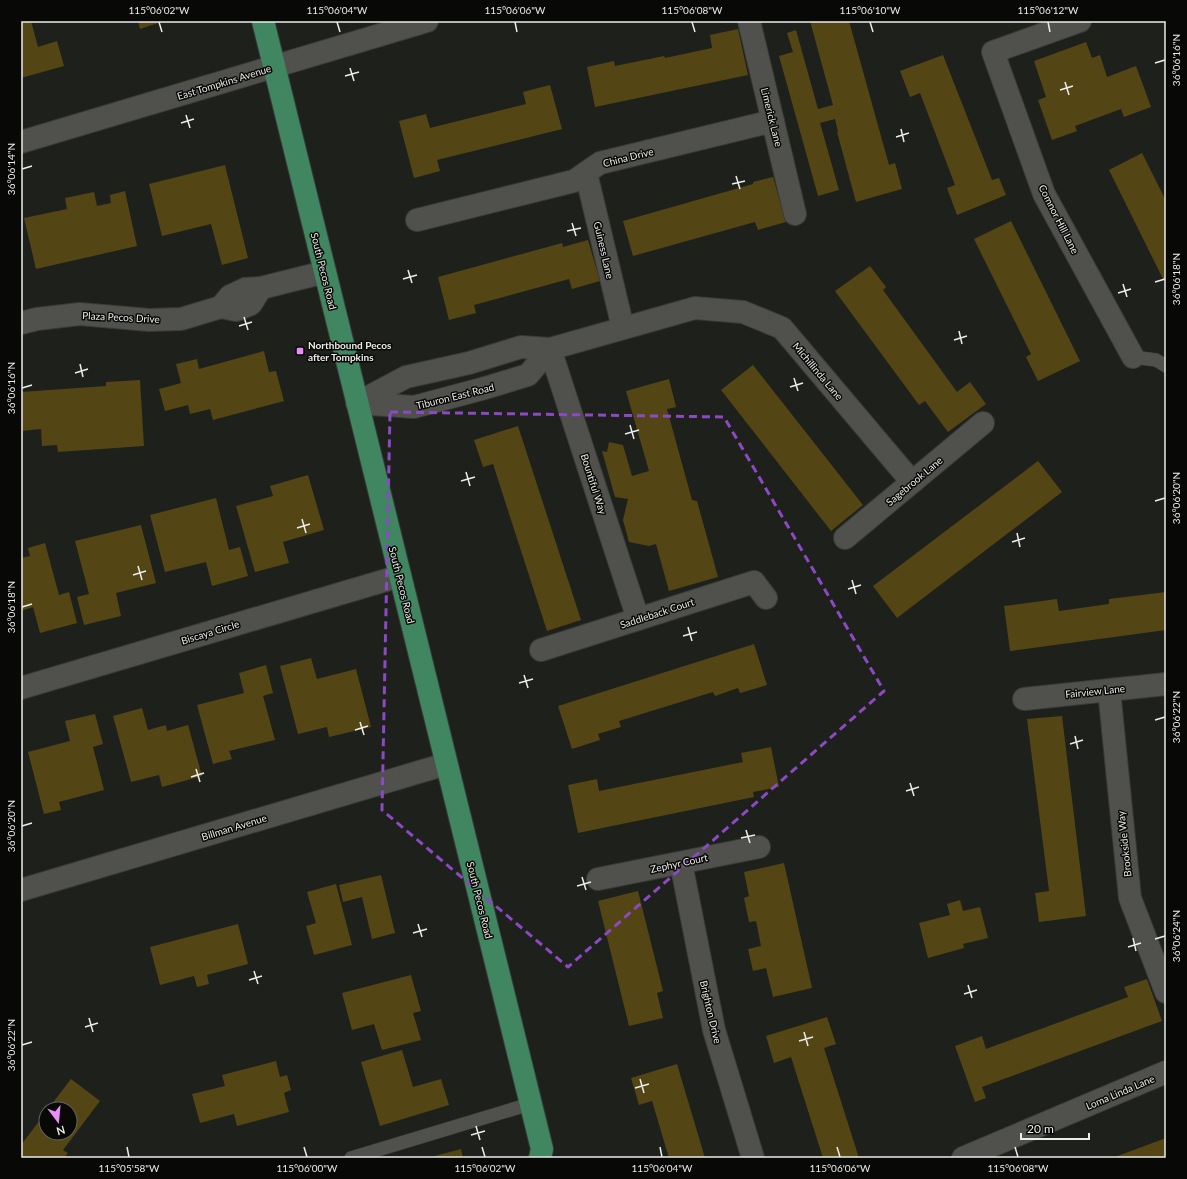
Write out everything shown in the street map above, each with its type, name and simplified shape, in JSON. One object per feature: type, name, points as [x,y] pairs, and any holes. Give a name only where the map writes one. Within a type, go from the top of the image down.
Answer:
[{"type":"main road","name":"South Pecos Road","points":[[263,21],[530,1104],[544,1155]]},
{"type":"street","name":"East Tompkins Avenue","points":[[21,142],[427,21]]},
{"type":"street","name":"Limerick Lane","points":[[749,21],[795,214]]},
{"type":"street","name":"Comnor Hill Lane","points":[[1080,21],[993,52],[1044,194],[1133,356]]},
{"type":"street","name":"China Drive","points":[[417,220],[574,181],[600,163],[773,121]]},
{"type":"street","name":"Guiness Lane","points":[[586,173],[623,328]]},
{"type":"street","name":"Plaza Pecos Drive","points":[[21,322],[80,314],[148,320],[181,319],[221,307],[230,296],[245,288],[261,288],[324,272]]},
{"type":"street","name":"Michillinda Lane","points":[[623,328],[696,308],[743,312],[782,328],[912,482]]},
{"type":"street","points":[[357,403],[406,377],[469,363],[521,347],[550,349],[623,328]]},
{"type":"street","name":"Tiburon East Road","points":[[357,403],[414,407],[485,388],[528,375],[550,349]]},
{"type":"street","name":"Bountiful Way","points":[[550,349],[638,619]]},
{"type":"street","name":"Sagebrook Lane","points":[[845,538],[983,423]]},
{"type":"street","name":"Biscaya Circle","points":[[21,688],[400,576]]},
{"type":"street","name":"Saddleback Court","points":[[540,650],[754,582],[766,598]]},
{"type":"street","name":"Fairview Lane","points":[[1024,699],[1166,684]]},
{"type":"street","name":"Brookside Way","points":[[1108,690],[1130,898],[1166,992]]},
{"type":"street","name":"Billman Avenue","points":[[21,890],[446,764]]},
{"type":"street","name":"Zephyr Court","points":[[598,879],[760,847]]},
{"type":"street","name":"Brighton Drive","points":[[681,863],[714,1030],[753,1158]]},
{"type":"street","name":"Loma Linda Lane","points":[[962,1158],[1166,1072]]},
{"type":"lane","points":[[1133,356],[1156,360],[1166,366]]},
{"type":"lane","points":[[351,1158],[530,1104]]},
{"type":"highlighted area","points":[[390,412],[724,417],[884,691],[568,967],[382,810]]},
{"type":"building","points":[[31,21],[38,47],[57,41],[64,66],[21,78],[21,23]]},
{"type":"building","points":[[138,21],[164,21],[140,29]]},
{"type":"building","points":[[810,21],[849,21],[889,165],[895,163],[902,189],[856,202],[837,132],[835,119],[820,123],[839,190],[818,196],[779,56],[793,52],[787,33],[796,30],[818,109],[833,105]]},
{"type":"building","points":[[738,29],[748,75],[595,107],[587,67],[614,61],[615,66],[664,56],[665,58],[712,48],[710,35]]},
{"type":"building","points":[[1086,42],[1092,58],[1100,55],[1107,77],[1136,66],[1151,107],[1124,117],[1121,109],[1075,126],[1077,131],[1052,140],[1038,100],[1046,97],[1034,61]]},
{"type":"building","points":[[943,55],[992,180],[999,178],[1006,195],[957,215],[947,188],[955,185],[920,93],[910,97],[900,71]]},
{"type":"building","points":[[550,85],[562,129],[437,160],[440,171],[414,178],[399,121],[426,114],[430,128],[526,104],[523,92]]},
{"type":"building","points":[[1142,153],[1166,201],[1166,285],[1109,170]]},
{"type":"building","points":[[225,165],[248,258],[222,265],[211,224],[162,236],[149,184]]},
{"type":"building","points":[[773,177],[786,222],[758,230],[755,222],[633,256],[623,221]]},
{"type":"building","points":[[125,191],[137,246],[36,269],[24,218],[67,209],[65,198],[94,192],[97,206],[111,203],[110,195]]},
{"type":"building","points":[[1011,221],[1080,361],[1038,381],[1026,357],[1031,354],[974,239]]},
{"type":"building","points":[[588,240],[600,281],[572,289],[569,279],[474,305],[476,313],[449,320],[438,277],[562,243],[563,247]]},
{"type":"building","points":[[870,266],[886,287],[883,290],[957,392],[970,382],[986,404],[948,432],[925,401],[919,405],[835,291]]},
{"type":"building","points":[[264,351],[269,372],[276,371],[284,401],[213,420],[210,409],[190,414],[188,405],[165,411],[159,389],[181,383],[176,364],[197,359],[199,369]]},
{"type":"building","points":[[753,365],[863,505],[831,531],[721,390]]},
{"type":"building","points":[[669,379],[676,407],[667,409],[692,500],[697,501],[718,577],[669,591],[656,544],[649,546],[629,542],[623,520],[628,499],[615,497],[602,451],[607,452],[609,442],[623,445],[632,476],[649,471],[626,391]]},
{"type":"building","points":[[140,380],[144,446],[58,452],[57,445],[42,446],[41,429],[21,431],[21,392],[106,386],[106,382]]},
{"type":"building","points":[[518,426],[581,620],[547,631],[493,464],[483,467],[474,440]]},
{"type":"building","points":[[1038,461],[1062,492],[897,618],[873,586]]},
{"type":"building","points":[[308,475],[324,530],[283,542],[289,563],[255,572],[236,506],[273,496],[270,486]]},
{"type":"building","points":[[216,498],[229,550],[240,547],[248,576],[212,586],[206,562],[165,572],[150,515]]},
{"type":"building","points":[[141,525],[156,583],[116,593],[121,616],[84,625],[77,597],[89,594],[75,541]]},
{"type":"building","points":[[45,543],[59,595],[69,592],[77,623],[40,633],[33,607],[21,611],[21,558],[30,556],[28,548]]},
{"type":"building","points":[[1166,592],[1166,630],[1010,651],[1004,606],[1057,599],[1059,611],[1109,604],[1109,599]]},
{"type":"building","points":[[754,644],[767,685],[740,693],[738,688],[715,696],[713,692],[619,721],[621,727],[598,734],[600,740],[572,749],[558,706]]},
{"type":"building","points":[[311,658],[317,679],[356,669],[371,727],[329,737],[327,727],[298,734],[280,666]]},
{"type":"building","points":[[266,665],[273,693],[263,696],[275,740],[229,751],[232,759],[213,764],[197,705],[244,693],[239,673]]},
{"type":"building","points":[[142,708],[148,730],[166,725],[167,731],[188,725],[202,776],[162,787],[159,775],[131,782],[113,716]]},
{"type":"building","points":[[95,714],[103,744],[93,747],[104,790],[59,802],[61,810],[44,814],[28,752],[70,741],[65,721]]},
{"type":"building","points":[[1062,716],[1086,916],[1039,922],[1035,893],[1049,891],[1027,719]]},
{"type":"building","points":[[771,747],[779,787],[753,792],[754,797],[578,833],[568,785],[597,779],[599,791],[743,762],[741,753]]},
{"type":"building","points":[[784,863],[812,988],[773,997],[766,968],[753,971],[748,949],[761,946],[756,921],[749,922],[744,898],[749,896],[744,872]]},
{"type":"building","points":[[381,875],[395,933],[372,939],[362,897],[343,902],[339,885]]},
{"type":"building","points":[[336,884],[352,945],[314,955],[306,926],[316,923],[307,892]]},
{"type":"building","points":[[638,891],[663,991],[657,993],[663,1018],[629,1026],[598,901]]},
{"type":"building","points":[[960,900],[963,911],[980,907],[988,938],[963,944],[964,948],[928,958],[919,923],[950,915],[947,904]]},
{"type":"building","points":[[238,924],[248,964],[207,975],[209,984],[197,987],[194,976],[160,985],[150,947]]},
{"type":"building","points":[[411,975],[421,1011],[413,1013],[421,1040],[382,1050],[374,1024],[352,1030],[342,993]]},
{"type":"building","points":[[1147,979],[1162,1021],[982,1087],[986,1098],[975,1102],[955,1046],[982,1036],[986,1049],[1128,997],[1124,987]]},
{"type":"building","points":[[827,1017],[836,1044],[824,1048],[859,1158],[823,1158],[791,1057],[774,1063],[766,1036]]},
{"type":"building","points":[[402,1050],[413,1087],[441,1079],[449,1105],[380,1126],[361,1062]]},
{"type":"building","points":[[276,1061],[280,1077],[287,1075],[291,1090],[284,1093],[289,1112],[237,1126],[234,1114],[200,1123],[192,1094],[225,1086],[222,1075]]},
{"type":"building","points":[[677,1064],[705,1158],[669,1158],[652,1101],[639,1105],[631,1078]]},
{"type":"building","points":[[71,1079],[100,1101],[78,1130],[78,1101],[54,1101]]},
{"type":"building","points":[[38,1123],[38,1141],[70,1141],[63,1150],[68,1153],[64,1158],[21,1158],[21,1145]]},
{"type":"building","points":[[1166,1138],[1166,1158],[1112,1158]]},
{"type":"building","points":[[461,1149],[463,1158],[427,1158]]},
{"type":"place","name":"Northbound Pecos after Tompkins","points":[[300,351]]}]
